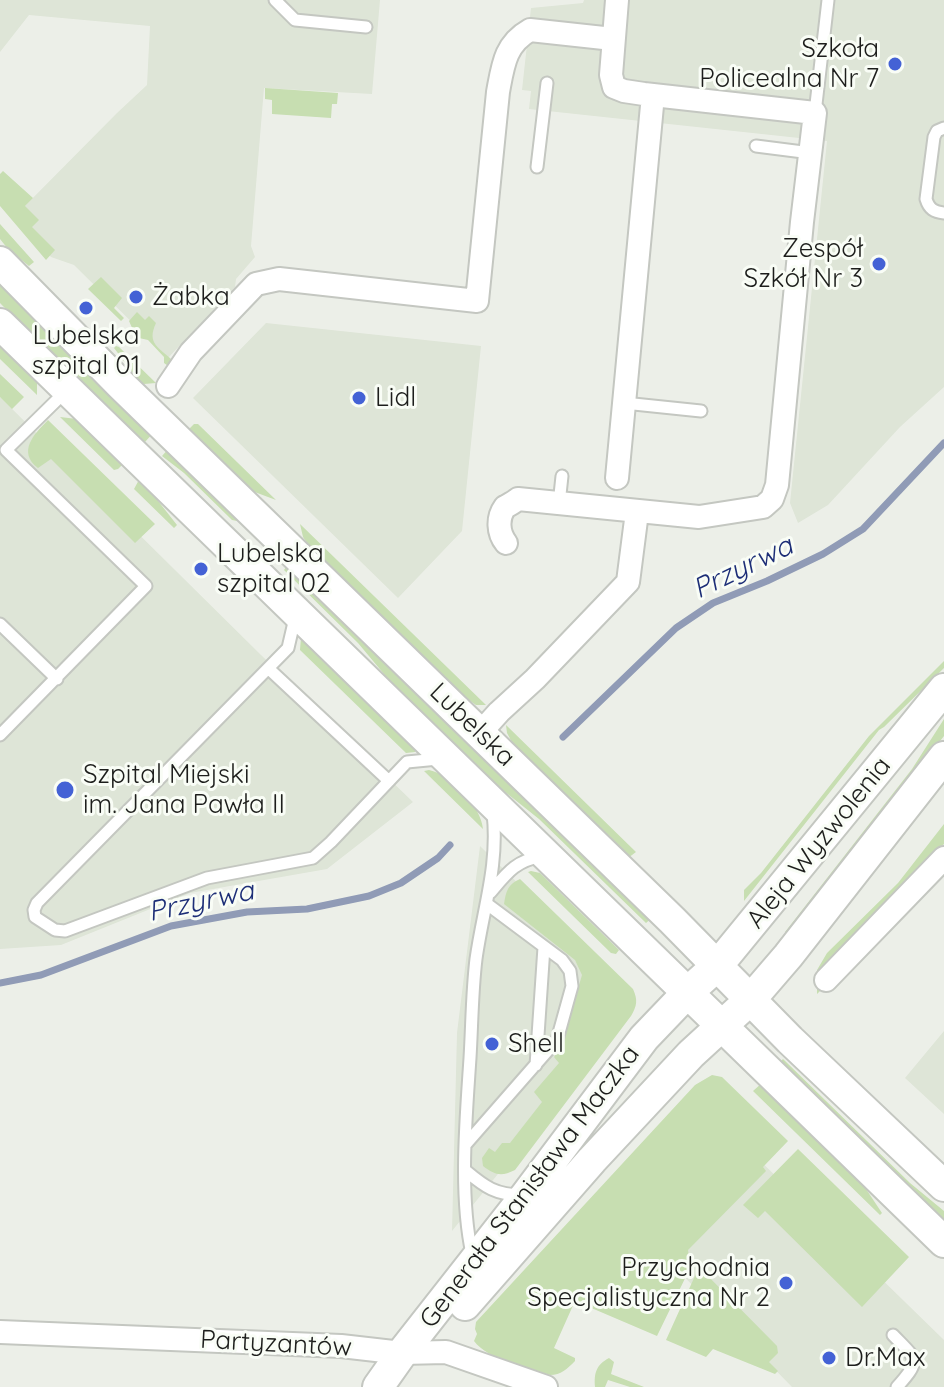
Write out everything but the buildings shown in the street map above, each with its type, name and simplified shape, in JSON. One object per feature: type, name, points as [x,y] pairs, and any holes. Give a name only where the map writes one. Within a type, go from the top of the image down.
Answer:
[{"type":"main road","name":"Lubelska","points":[[0,262],[802,1051],[944,1186]]},
{"type":"main road","name":"Lubelska","points":[[0,324],[944,1242]]},
{"type":"main road","points":[[244,562],[273,531]]},
{"type":"main road","name":"Aleja Wyzwolenia","points":[[688,992],[718,965],[944,689]]},
{"type":"main road","name":"Aleja Wyzwolenia","points":[[721,1026],[751,999],[798,945],[944,757]]},
{"type":"main road","name":"Generała Stanisława Maczka","points":[[386,1387],[474,1262],[644,1038],[688,992]]},
{"type":"main road","name":"Generała Stanisława Maczka","points":[[378,1387],[691,1054],[721,1026]]},
{"type":"street","points":[[506,543],[500,536],[499,522],[505,507],[518,499],[559,504],[621,500],[699,517],[763,507],[772,499],[777,485],[815,113],[653,95],[614,87],[611,75],[617,0]]},
{"type":"street","points":[[168,386],[191,352],[256,284],[265,281],[279,279],[477,301],[498,92],[509,49],[518,37],[530,30],[613,39]]},
{"type":"street","points":[[480,733],[628,582],[621,500],[624,403],[653,95]]},
{"type":"street","points":[[826,980],[944,858]]},
{"type":"street","name":"Partyzantów","points":[[0,1332],[446,1352],[546,1387]]},
{"type":"lane","points":[[275,0],[295,20],[366,27]]},
{"type":"lane","points":[[815,113],[828,0]]},
{"type":"lane","points":[[537,167],[547,83]]},
{"type":"lane","points":[[944,128],[937,131],[934,137],[926,199],[936,212],[944,213]]},
{"type":"lane","points":[[756,146],[811,153]]},
{"type":"lane","points":[[146,408],[168,386]]},
{"type":"lane","points":[[0,735],[146,586],[6,450],[67,390]]},
{"type":"lane","points":[[624,403],[701,411]]},
{"type":"lane","points":[[559,504],[562,476]]},
{"type":"lane","points":[[296,613],[288,648],[37,903],[35,917],[55,930],[65,931],[207,878],[313,858],[407,762],[446,758]]},
{"type":"lane","points":[[0,624],[57,679]]},
{"type":"lane","points":[[269,669],[389,781]]},
{"type":"lane","points":[[474,1262],[466,1222],[466,1144],[476,959],[494,849],[492,802]]},
{"type":"lane","points":[[488,899],[512,867],[528,858],[545,855]]},
{"type":"lane","points":[[466,1144],[557,1040],[572,986],[567,965],[488,899]]},
{"type":"lane","points":[[536,1065],[544,947]]},
{"type":"lane","points":[[466,1171],[482,1185],[500,1193],[526,1195]]},
{"type":"lane","points":[[893,1335],[915,1362],[913,1369],[897,1387]]},
{"type":"shaded area","points":[[0,0],[380,0],[372,94],[264,88],[251,246],[255,257],[236,279],[235,287],[168,358],[74,265],[51,257],[14,217],[147,85],[150,26],[29,15],[0,52]]},
{"type":"shaded area","name":"Zespół Szkół Nr 3","points":[[584,0],[944,0],[944,387],[900,427],[828,505],[798,523],[790,503],[827,141],[529,109],[531,91],[522,90],[531,8],[583,3]]},
{"type":"shaded area","points":[[266,323],[481,346],[462,531],[398,598],[193,398]]},
{"type":"shaded area","points":[[0,397],[413,802],[327,869],[190,893],[61,945],[0,949]]},
{"type":"shaded area","points":[[480,846],[589,953],[583,1021],[539,1123],[452,1231],[457,1033]]},
{"type":"shaded area","points":[[944,1031],[944,1114],[905,1078]]},
{"type":"shaded area","points":[[748,1149],[944,1340],[944,1387],[792,1387],[657,1249]]},
{"type":"green space","points":[[265,88],[338,93],[337,104],[332,104],[331,118],[272,114],[272,100],[265,99]]},
{"type":"green space","points":[[3,171],[33,198],[25,206],[39,220],[32,227],[55,250],[46,260],[0,206],[0,174]]},
{"type":"green space","points":[[0,224],[34,262],[29,266],[0,239]]},
{"type":"green space","points":[[101,277],[122,298],[114,308],[124,318],[121,321],[88,289]]},
{"type":"green space","points":[[0,279],[154,432],[145,442],[100,406],[0,303]]},
{"type":"green space","points":[[137,312],[145,320],[149,316],[156,323],[153,341],[171,359],[171,368],[148,340],[139,338],[138,331],[133,330],[129,321]]},
{"type":"green space","points":[[0,344],[37,379],[37,395],[0,359]]},
{"type":"green space","points":[[116,346],[156,383],[139,381],[114,348]]},
{"type":"green space","points":[[0,374],[24,397],[12,409],[0,397]]},
{"type":"green space","points":[[60,417],[77,419],[123,464],[114,470]]},
{"type":"green space","points":[[48,420],[155,524],[135,543],[51,459],[38,468],[32,462],[28,449],[30,443]]},
{"type":"green space","points":[[198,424],[276,500],[252,491],[189,429]]},
{"type":"green space","points":[[170,447],[239,517],[237,521],[232,520],[162,456]]},
{"type":"green space","points":[[140,478],[177,525],[174,528],[134,489]]},
{"type":"green space","points":[[300,524],[486,705],[476,705],[464,697],[309,546]]},
{"type":"green space","points":[[287,566],[653,917],[646,923],[539,819],[460,756],[425,723],[358,643],[284,570]]},
{"type":"green space","points":[[301,637],[416,749],[415,752],[406,753],[300,650]]},
{"type":"green space","points":[[944,661],[944,668],[879,730],[744,901],[744,890],[761,873],[869,736]]},
{"type":"green space","points":[[944,719],[944,736],[789,934],[785,932],[912,769]]},
{"type":"green space","points":[[506,725],[636,852],[628,858],[514,746]]},
{"type":"green space","points":[[429,770],[447,778],[464,793],[477,811],[483,829],[424,771]]},
{"type":"green space","points":[[944,824],[944,844],[824,964],[821,970],[822,989],[817,994],[817,970],[827,953],[898,883]]},
{"type":"green space","points":[[528,872],[540,873],[619,950],[616,954],[611,953]]},
{"type":"green space","points":[[520,879],[633,989],[636,1003],[631,1016],[515,1170],[498,1174],[483,1166],[482,1158],[489,1148],[495,1152],[502,1143],[510,1143],[542,1102],[534,1092],[559,1063],[554,1057],[561,1047],[582,975],[575,960],[504,904],[508,888]]},
{"type":"green space","points":[[783,1059],[910,1183],[944,1211],[944,1227],[778,1064]]},
{"type":"green space","points":[[712,1075],[722,1077],[788,1141],[763,1167],[766,1171],[688,1250],[693,1262],[657,1336],[575,1301],[554,1348],[575,1358],[561,1373],[550,1375],[520,1366],[480,1348],[474,1341],[476,1322],[695,1085]]},
{"type":"green space","points":[[762,1083],[858,1177],[882,1213],[880,1215],[753,1091]]},
{"type":"green space","points":[[798,1149],[909,1257],[862,1307],[765,1211],[758,1218],[743,1205]]},
{"type":"green space","points":[[699,1267],[777,1346],[778,1353],[769,1362],[778,1371],[775,1374],[713,1349],[706,1357],[666,1340]]},
{"type":"green space","points":[[609,1358],[614,1362],[611,1374],[644,1387],[630,1387],[608,1380],[605,1387],[595,1387],[597,1370]]},
{"type":"waterway","name":"Przyrwa","points":[[563,737],[676,628],[713,603],[823,554],[863,529],[944,443]]},
{"type":"waterway","name":"Przyrwa","points":[[0,983],[41,975],[171,926],[247,912],[307,909],[369,896],[401,883],[438,858],[450,845]]},
{"type":"place","name":"Szkoła Policealna Nr 7","points":[[895,64]]},
{"type":"place","name":"Zespół Szkół Nr 3","points":[[879,264]]},
{"type":"place","name":"Żabka","points":[[136,297]]},
{"type":"place","name":"Lubelska szpital 01","points":[[86,308]]},
{"type":"place","name":"Lidl","points":[[359,398]]},
{"type":"place","name":"Lubelska szpital 02","points":[[201,569]]},
{"type":"place","name":"Szpital Miejski im. Jana Pawła II","points":[[65,790]]},
{"type":"place","name":"Shell","points":[[492,1044]]},
{"type":"place","name":"Przychodnia Specjalistyczna Nr 2","points":[[786,1283]]},
{"type":"place","name":"Dr.Max","points":[[829,1358]]}]
